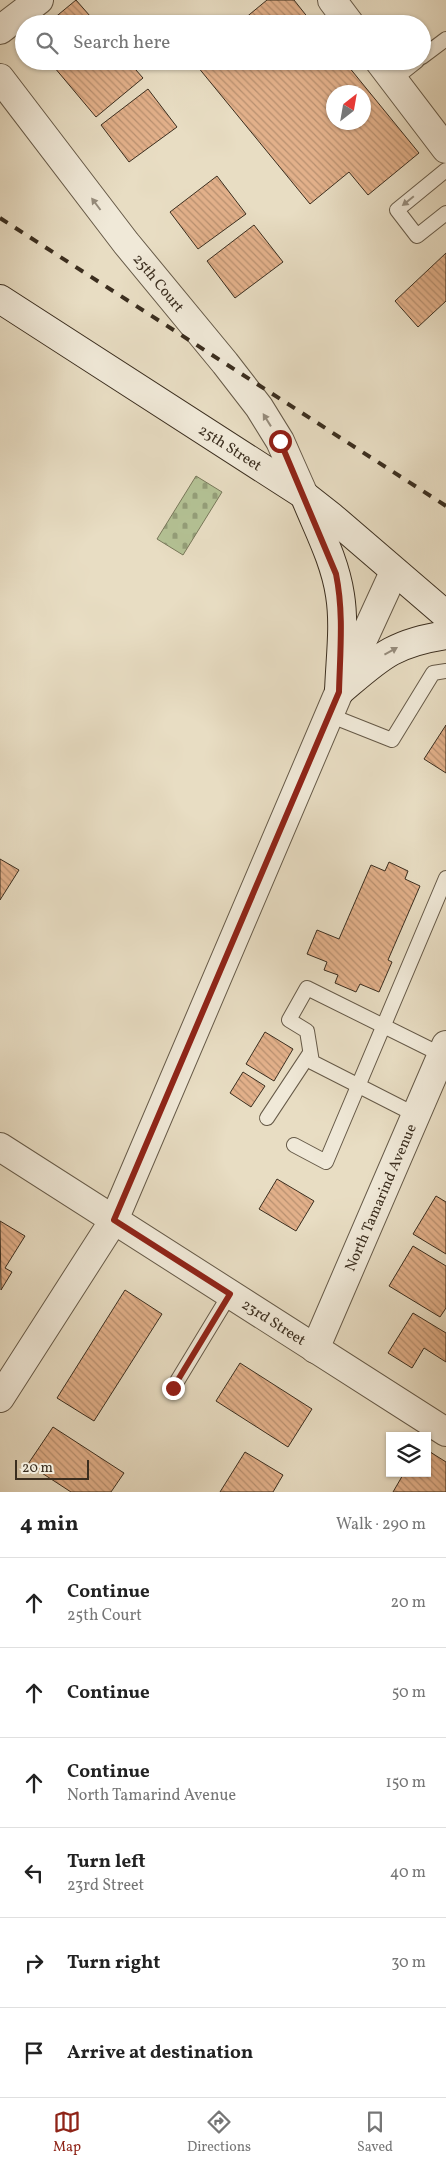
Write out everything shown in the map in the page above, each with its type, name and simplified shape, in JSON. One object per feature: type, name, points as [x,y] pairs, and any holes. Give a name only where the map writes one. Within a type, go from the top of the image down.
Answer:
[{"type":"street","points":[[20,15],[39,0]]},
{"type":"street","points":[[332,0],[343,15]]},
{"type":"street","points":[[0,30],[15,18]]},
{"type":"street","points":[[386,71],[446,149]]},
{"type":"street","name":"25th Court","points":[[0,78],[126,243],[259,407],[280,441],[336,574],[341,596],[342,616],[334,703]]},
{"type":"street","name":"25th Street","points":[[0,299],[304,496],[332,516],[394,572],[446,615]]},
{"type":"street","points":[[0,1398],[114,1220],[334,703],[394,572]]},
{"type":"street","points":[[334,703],[385,654],[411,642],[446,635]]},
{"type":"street","name":"North Tamarind Avenue","points":[[315,1348],[416,1115],[441,1067]]},
{"type":"street","name":"23rd Street","points":[[0,1147],[446,1432]]},
{"type":"lane","points":[[431,50],[446,38]]},
{"type":"lane","points":[[446,170],[397,210],[417,236],[446,213]]},
{"type":"lane","points":[[334,703],[392,740],[433,673],[446,671]]},
{"type":"lane","points":[[294,1145],[326,1162],[446,878]]},
{"type":"lane","points":[[416,1115],[312,1062],[307,1031],[288,1020],[307,988],[384,1027],[441,1067]]},
{"type":"lane","points":[[267,1118],[310,1054]]},
{"type":"lane","points":[[173,1388],[230,1294]]},
{"type":"green space","points":[[196,476],[222,492],[183,555],[157,539]]},
{"type":"building","points":[[76,0],[89,15],[58,15]]},
{"type":"building","points":[[267,0],[294,0],[306,15],[249,15]]},
{"type":"building","points":[[57,70],[136,70],[143,78],[96,117]]},
{"type":"building","points":[[200,70],[351,70],[364,85],[326,85],[326,130],[371,130],[371,94],[419,153],[368,195],[349,172],[310,204]]},
{"type":"building","points":[[148,89],[177,127],[129,162],[101,125]]},
{"type":"building","points":[[217,176],[246,214],[198,249],[170,212]]},
{"type":"building","points":[[254,225],[283,262],[235,298],[207,261]]},
{"type":"building","points":[[446,253],[446,301],[418,327],[395,301]]},
{"type":"building","points":[[446,725],[446,773],[424,759]]},
{"type":"building","points":[[0,859],[19,870],[0,900]]},
{"type":"building","points":[[389,862],[408,871],[405,879],[420,886],[388,960],[392,962],[379,992],[360,984],[356,992],[335,983],[338,975],[324,970],[327,962],[307,954],[317,930],[339,939],[371,865],[385,871]]},
{"type":"building","points":[[265,1032],[293,1049],[274,1081],[246,1064]]},
{"type":"building","points":[[243,1072],[265,1086],[251,1107],[230,1093]]},
{"type":"building","points":[[277,1179],[314,1201],[296,1231],[259,1209]]},
{"type":"building","points":[[436,1196],[446,1202],[446,1254],[413,1234]]},
{"type":"building","points":[[0,1221],[25,1236],[5,1268],[12,1272],[1,1290]]},
{"type":"building","points":[[413,1246],[446,1266],[446,1308],[440,1317],[389,1286]]},
{"type":"building","points":[[125,1290],[162,1314],[94,1421],[57,1398]]},
{"type":"building","points":[[413,1313],[446,1333],[446,1362],[424,1348],[412,1368],[388,1353]]},
{"type":"building","points":[[240,1363],[312,1409],[288,1447],[216,1401]]},
{"type":"building","points":[[53,1427],[124,1473],[111,1492],[71,1492],[28,1464]]},
{"type":"building","points":[[245,1452],[283,1475],[273,1492],[220,1492]]},
{"type":"building","points":[[431,1453],[446,1462],[446,1492],[393,1492],[402,1477],[431,1477]]},
{"type":"railway","points":[[0,218],[446,506]]},
{"type":"route","points":[[173,1388],[230,1294],[114,1220],[339,692],[342,616],[341,596],[336,574],[280,441]]}]
